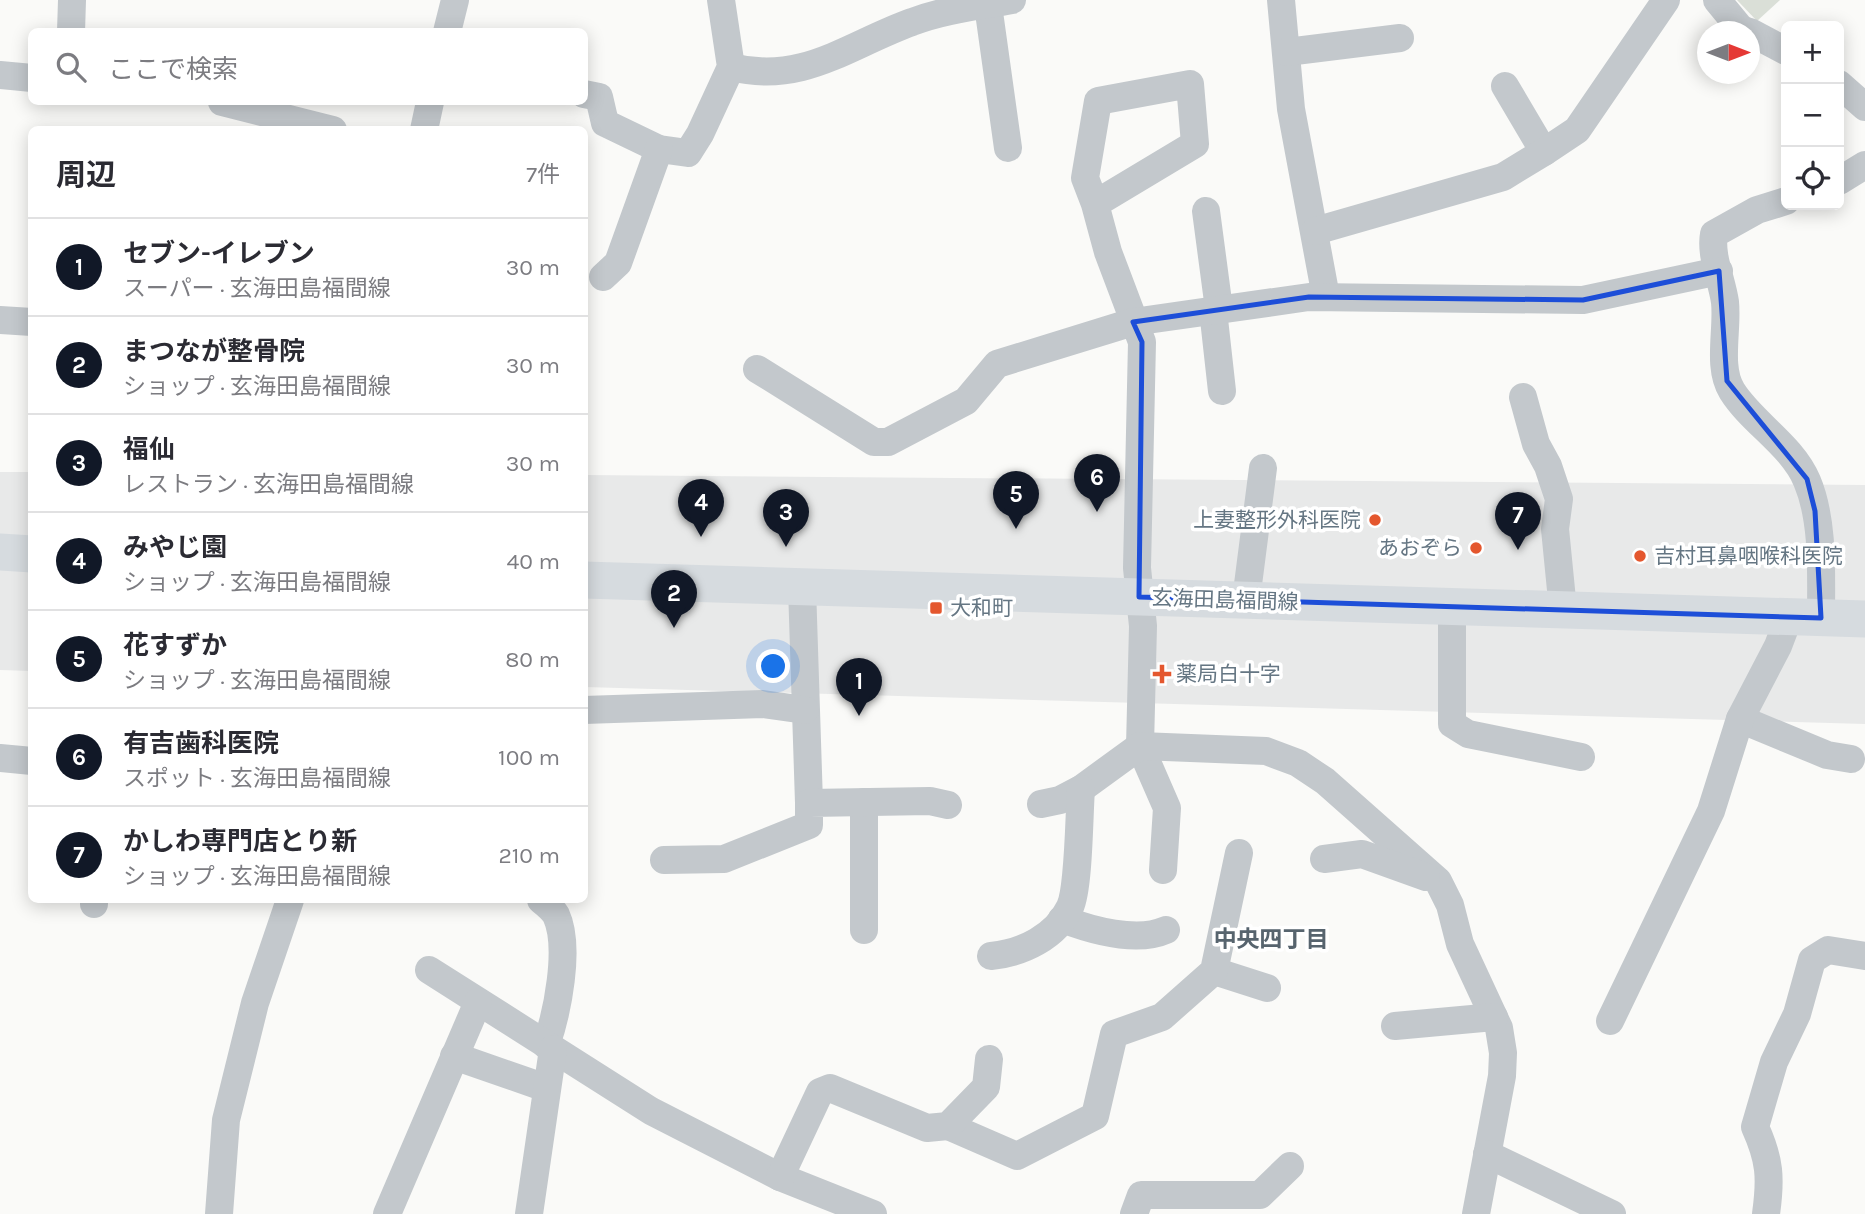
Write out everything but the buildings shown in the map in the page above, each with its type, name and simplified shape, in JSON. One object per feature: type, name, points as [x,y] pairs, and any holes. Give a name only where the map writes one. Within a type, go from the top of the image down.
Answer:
[{"type":"main road","points":[[0,552],[28,554]]},
{"type":"main road","name":"玄海田島福間線","points":[[588,580],[1865,619]]},
{"type":"street","points":[[71,28],[72,0]]},
{"type":"street","points":[[448,28],[455,0]]},
{"type":"street","points":[[588,95],[599,97],[605,123],[659,149],[688,153],[706,122],[731,67],[721,0]]},
{"type":"street","points":[[1280,0],[1291,109],[1326,297]]},
{"type":"street","points":[[1315,231],[1503,177],[1544,152],[1577,130],[1666,0]]},
{"type":"street","points":[[1717,0],[1734,21]]},
{"type":"street","points":[[731,67],[752,72],[817,65],[915,20],[1000,2],[1008,148]]},
{"type":"street","points":[[1287,52],[1400,38]]},
{"type":"street","points":[[1760,38],[1781,48]]},
{"type":"street","points":[[0,75],[28,78]]},
{"type":"street","points":[[1095,204],[1195,144],[1190,84],[1098,101],[1085,178],[1108,252],[1142,342],[1139,597],[1143,626],[1140,746],[1167,808],[1163,870]]},
{"type":"street","points":[[1504,86],[1544,152]]},
{"type":"street","points":[[1844,88],[1865,107]]},
{"type":"street","points":[[234,105],[317,126]]},
{"type":"street","points":[[425,126],[429,105]]},
{"type":"street","points":[[603,276],[618,263],[659,149]]},
{"type":"street","points":[[1844,178],[1865,165]]},
{"type":"street","points":[[1610,1021],[1711,811],[1740,719],[1778,646],[1805,618],[1815,511],[1807,479],[1766,427],[1733,393],[1727,381],[1725,303],[1712,245],[1714,234],[1758,210],[1781,203]]},
{"type":"street","points":[[1206,211],[1222,391]]},
{"type":"street","points":[[757,369],[874,442],[888,442],[966,401],[997,363],[1133,322],[1326,297],[1583,300],[1719,271]]},
{"type":"street","points":[[0,320],[28,322]]},
{"type":"street","points":[[1523,397],[1536,444],[1559,499],[1555,529],[1563,610]]},
{"type":"street","points":[[1246,600],[1263,468]]},
{"type":"street","points":[[664,860],[724,859],[809,825],[802,587]]},
{"type":"street","points":[[1452,606],[1452,724],[1468,734],[1581,757]]},
{"type":"street","points":[[588,710],[763,704],[806,710]]},
{"type":"street","points":[[1740,719],[1828,755],[1851,759]]},
{"type":"street","points":[[1041,804],[1060,800],[1081,789],[1140,746],[1266,751],[1298,763],[1325,781],[1438,881],[1450,905],[1460,944],[1499,1028],[1503,1065],[1476,1214]]},
{"type":"street","points":[[0,758],[28,761]]},
{"type":"street","points":[[991,956],[1023,950],[1062,919],[1071,907],[1081,789]]},
{"type":"street","points":[[809,803],[930,801],[948,805]]},
{"type":"street","points":[[864,802],[864,930]]},
{"type":"street","points":[[780,1177],[820,1092],[830,1088],[928,1128],[948,1126],[1017,1156],[1095,1116],[1114,1034],[1162,1017],[1214,971],[1239,853]]},
{"type":"street","points":[[1324,859],[1362,854],[1438,881]]},
{"type":"street","points":[[219,1214],[226,1120],[255,1003],[289,903]]},
{"type":"street","points":[[528,1214],[556,1015],[562,941],[556,914],[544,903]]},
{"type":"street","points":[[1062,919],[1079,925],[1132,934],[1154,936],[1166,930]]},
{"type":"street","points":[[1766,1214],[1770,1180],[1768,1154],[1755,1127],[1774,1062],[1797,1014],[1812,960],[1828,950],[1865,956]]},
{"type":"street","points":[[429,971],[651,1111],[780,1177],[873,1214]]},
{"type":"street","points":[[1214,971],[1267,988]]},
{"type":"street","points":[[387,1214],[478,1002]]},
{"type":"street","points":[[1395,1026],[1494,1017]]},
{"type":"street","points":[[454,1056],[546,1088]]},
{"type":"street","points":[[948,1126],[986,1087],[989,1059]]},
{"type":"street","points":[[1487,1154],[1586,1208],[1612,1214]]},
{"type":"street","points":[[1134,1214],[1141,1195],[1260,1195],[1290,1166]]},
{"type":"highlighted area","points":[[1719,271],[1727,381],[1807,479],[1815,511],[1821,618],[1789,617],[1139,597],[1142,342],[1133,322],[1309,297],[1583,300]]},
{"type":"shaded area","points":[[1737,0],[1780,0],[1757,21]]},
{"type":"shaded area","points":[[0,472],[28,472],[28,671],[0,670]]},
{"type":"shaded area","points":[[588,475],[1865,485],[1865,724],[588,687]]},
{"type":"place","name":"有吉歯科医院","points":[[1097,512]]},
{"type":"place","name":"上妻整形外科医院","points":[[1375,520]]},
{"type":"place","name":"花すずか","points":[[1016,529]]},
{"type":"place","name":"みやじ園","points":[[701,537]]},
{"type":"place","name":"福仙","points":[[786,547]]},
{"type":"place","name":"あおぞら","points":[[1476,548]]},
{"type":"place","name":"かしわ専門店とり新","points":[[1518,550]]},
{"type":"place","name":"吉村耳鼻咽喉科医院","points":[[1640,556]]},
{"type":"place","name":"大和町","points":[[936,608]]},
{"type":"place","name":"まつなが整骨院","points":[[674,628]]},
{"type":"place","name":"薬局白十字","points":[[1162,674]]},
{"type":"place","name":"セブン-イレブン","points":[[859,716]]},
{"type":"district","name":"中央四丁目","points":[[1271,939]]}]
